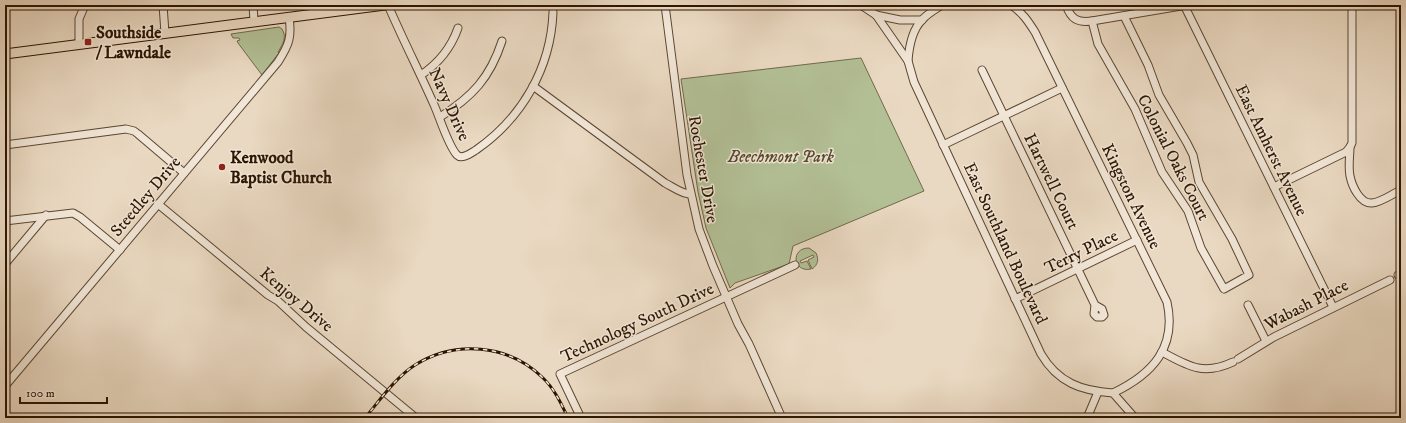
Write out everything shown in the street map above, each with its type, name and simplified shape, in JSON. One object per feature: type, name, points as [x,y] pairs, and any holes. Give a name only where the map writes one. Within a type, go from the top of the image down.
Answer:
[{"type":"main road","points":[[5,54],[79,43],[289,17],[342,8],[385,5]]},
{"type":"street","points":[[79,43],[78,25],[80,14],[84,5]]},
{"type":"street","points":[[163,5],[164,33]]},
{"type":"street","points":[[253,5],[254,21]]},
{"type":"street","name":"Navy Drive","points":[[388,5],[451,144],[457,155],[460,156],[467,155],[482,146],[502,128],[520,108],[533,86],[545,60],[550,41],[553,12]]},
{"type":"street","name":"Rochester Drive","points":[[665,5],[690,194],[697,223],[738,324],[749,344],[782,418]]},
{"type":"street","points":[[861,5],[876,15],[900,20],[922,20]]},
{"type":"street","points":[[908,61],[914,32],[922,20],[942,5]]},
{"type":"street","name":"Kingston Avenue","points":[[1011,5],[1029,22],[1165,296],[1169,313],[1169,331],[1165,345],[1158,360],[1148,372],[1126,387],[1113,392]]},
{"type":"street","points":[[1066,5],[1069,13],[1076,20],[1083,22],[1187,5]]},
{"type":"street","name":"East Amherst Avenue","points":[[1184,5],[1333,307]]},
{"type":"street","points":[[1274,187],[1348,149],[1352,143],[1352,5]]},
{"type":"street","name":"East Southland Boulevard","points":[[876,15],[908,61],[914,82],[1041,354],[1053,371],[1078,387],[1098,392],[1113,392]]},
{"type":"street","name":"Colonial Oaks Court","points":[[1092,21],[1098,44],[1135,109],[1162,172],[1188,211],[1201,248],[1224,289],[1250,275],[1200,182],[1193,155],[1159,95],[1148,65],[1124,16]]},
{"type":"street","name":"Steedley Drive","points":[[5,386],[278,62],[286,50],[290,40],[291,29],[289,17]]},
{"type":"street","points":[[421,75],[433,67],[447,51],[458,28]]},
{"type":"street","points":[[440,117],[459,105],[473,93],[490,70],[502,41]]},
{"type":"street","name":"Hartwell Court","points":[[982,70],[1095,305]]},
{"type":"street","points":[[533,86],[665,183],[677,190],[690,194]]},
{"type":"street","points":[[943,145],[1062,88]]},
{"type":"street","points":[[5,145],[126,129],[138,134],[184,173]]},
{"type":"street","points":[[1348,149],[1350,176],[1356,191],[1365,202],[1373,203],[1401,190]]},
{"type":"street","name":"Kenjoy Drive","points":[[158,204],[268,295],[278,301],[306,327],[416,418]]},
{"type":"street","points":[[5,221],[69,212],[76,214],[120,250]]},
{"type":"street","points":[[5,264],[46,215]]},
{"type":"street","name":"Terry Place","points":[[1015,299],[1078,270],[1137,240]]},
{"type":"street","points":[[726,296],[795,265]]},
{"type":"street","name":"Wabash Place","points":[[1162,352],[1186,365],[1201,369],[1219,368],[1235,361],[1266,341],[1390,280]]},
{"type":"street","name":"Technology South Drive","points":[[581,418],[560,374],[726,296]]},
{"type":"street","points":[[1248,305],[1266,341]]},
{"type":"street","points":[[1087,418],[1098,392]]},
{"type":"street","points":[[1113,392],[1135,418]]},
{"type":"green space","points":[[279,27],[282,29],[284,38],[278,52],[279,53],[262,75],[238,43],[237,41],[240,40],[239,38],[233,38],[231,34]]},
{"type":"green space","name":"Beechmont Park","points":[[861,58],[924,191],[793,246],[789,264],[735,283],[730,288],[706,228],[698,192],[681,79]]},
{"type":"green space","points":[[809,248],[816,253],[817,262],[816,266],[812,269],[808,260],[814,257],[813,255],[800,261],[801,263],[807,261],[811,269],[805,269],[797,264],[796,260],[799,252],[803,249]]},
{"type":"railway","points":[[365,418],[394,383],[415,365],[431,357],[464,349],[481,349],[497,352],[528,366],[542,377],[554,391],[568,418]]},
{"type":"place","name":"Southside / Lawndale","points":[[88,42]]},
{"type":"place","name":"Kenwood Baptist Church","points":[[222,167]]}]
